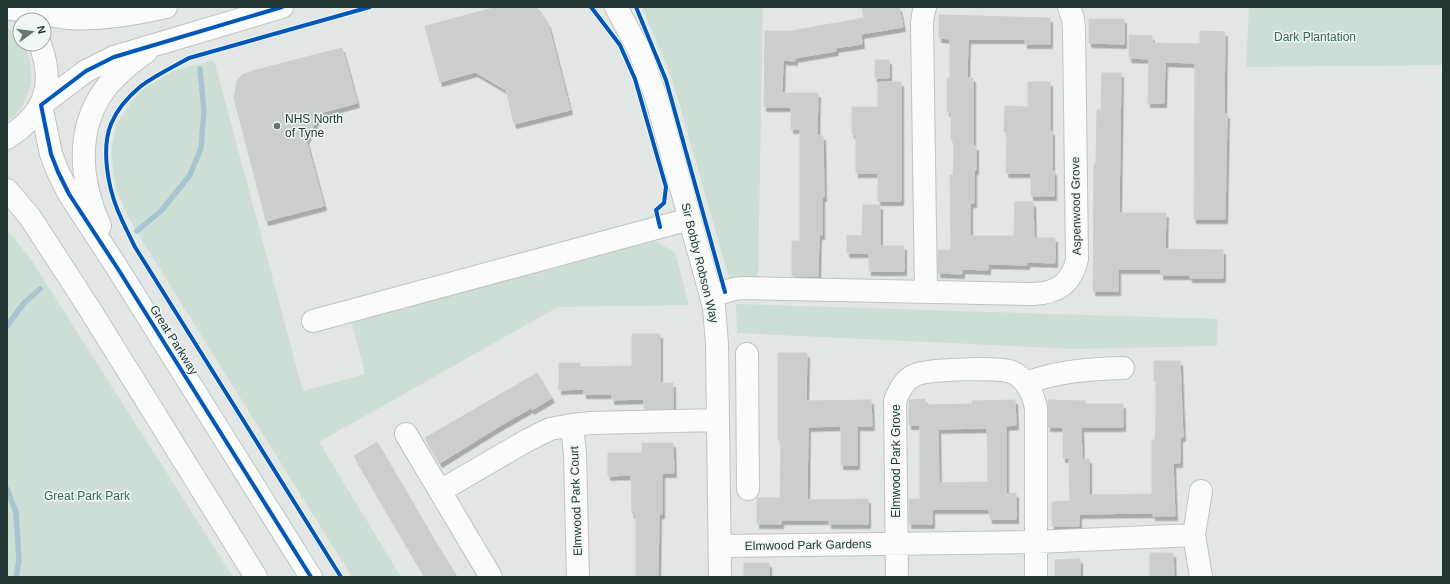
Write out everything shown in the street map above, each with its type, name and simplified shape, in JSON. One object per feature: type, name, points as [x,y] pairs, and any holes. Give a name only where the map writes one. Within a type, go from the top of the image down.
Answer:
[{"type":"street","points":[[52,16],[68,18],[110,17],[166,7]]},
{"type":"street","points":[[42,105],[86,71],[114,57],[156,46],[282,7]]},
{"type":"street","points":[[925,7],[922,32],[926,292]]},
{"type":"street","name":"Aspenwood Grove","points":[[711,296],[734,289],[743,288],[1040,294],[1055,290],[1066,283],[1073,272],[1077,259],[1074,29],[1069,7]]},
{"type":"street","name":"Sir Bobby Robson Way","points":[[616,8],[639,50],[648,72],[711,296],[717,329],[720,577]]},
{"type":"street","points":[[118,269],[95,214],[86,186],[84,144],[88,124],[94,106],[106,88],[132,62],[156,46]]},
{"type":"street","name":"Great Parkway","points":[[43,52],[45,56],[46,84],[42,105],[51,154],[58,172],[80,212],[118,269],[311,577]]},
{"type":"street","name":"Great Parkway","points":[[7,138],[21,129],[42,105]]},
{"type":"street","points":[[7,190],[30,217],[69,277],[256,577]]},
{"type":"street","points":[[312,321],[690,219]]},
{"type":"street","points":[[717,373],[747,363],[748,480],[719,470]]},
{"type":"street","points":[[1036,577],[1036,408],[1033,394],[1026,383],[1059,373],[1081,370],[1123,368]]},
{"type":"street","name":"Elmwood Park Grove","points":[[896,543],[894,411],[898,392],[903,384],[908,379],[921,372],[934,370],[1007,371],[1017,375],[1026,383]]},
{"type":"street","points":[[440,492],[526,441],[550,429],[591,423],[718,420]]},
{"type":"street","name":"Elmwood Park Court","points":[[572,425],[576,455],[578,577]]},
{"type":"street","points":[[406,434],[491,577]]},
{"type":"street","points":[[1201,491],[1194,535],[1201,577]]},
{"type":"street","name":"Elmwood Park Gardens","points":[[720,546],[1036,542],[1194,535]]},
{"type":"street","points":[[896,543],[896,577]]},
{"type":"green space","points":[[642,7],[763,7],[758,280],[729,278],[672,78]]},
{"type":"green space","name":"Dark Plantation","points":[[1239,7],[1443,7],[1443,65],[1246,67],[1249,9]]},
{"type":"green space","points":[[7,27],[12,31],[12,52],[27,52],[28,54],[31,65],[31,76],[27,97],[15,115],[7,122]]},
{"type":"green space","points":[[214,60],[303,391],[365,374],[350,316],[649,238],[675,252],[689,305],[558,307],[319,442],[401,577],[352,577],[140,237],[116,190],[111,150],[116,125],[130,104],[143,89],[173,71]]},
{"type":"green space","name":"Great Park Park","points":[[7,229],[32,261],[233,577],[7,577]]},
{"type":"green space","points":[[736,304],[1218,319],[1217,346],[1074,349],[737,333]]},
{"type":"building","points":[[497,7],[535,7],[541,12],[548,24],[570,110],[514,124],[506,90],[475,72],[440,82],[425,26]]},
{"type":"building","points":[[862,7],[899,7],[903,27],[861,34],[862,44],[835,48],[836,51],[795,58],[795,61],[783,60],[782,93],[818,93],[817,136],[823,136],[824,197],[822,197],[822,235],[819,235],[818,276],[792,276],[792,241],[800,241],[800,129],[791,129],[791,107],[764,107],[765,31],[791,31],[864,18]]},
{"type":"building","points":[[939,15],[1050,18],[1050,44],[1025,44],[1025,39],[968,39],[967,78],[973,78],[973,146],[976,146],[974,203],[970,203],[970,236],[1014,236],[1015,202],[1033,202],[1034,238],[1055,238],[1055,263],[1027,262],[1027,265],[988,264],[988,270],[962,269],[962,274],[938,273],[938,250],[951,250],[950,175],[953,175],[954,140],[951,140],[951,112],[947,112],[947,78],[950,78],[950,39],[939,38]]},
{"type":"building","points":[[1089,19],[1124,19],[1124,44],[1089,43]]},
{"type":"building","points":[[1200,31],[1225,32],[1224,114],[1227,114],[1225,219],[1194,219],[1195,63],[1165,62],[1164,103],[1148,103],[1149,59],[1129,58],[1129,35],[1152,36],[1152,43],[1200,44]]},
{"type":"building","name":"NHS North of Tyne","points":[[342,48],[357,103],[320,113],[306,140],[324,206],[266,221],[234,98],[237,81],[242,75],[252,71]]},
{"type":"building","points":[[875,60],[889,60],[889,78],[875,78]]},
{"type":"building","points":[[1102,73],[1121,73],[1119,213],[1166,213],[1165,249],[1223,250],[1223,278],[1190,278],[1190,275],[1161,275],[1161,269],[1118,269],[1118,291],[1093,291],[1094,164],[1096,164],[1097,110],[1101,110]]},
{"type":"building","points":[[878,82],[901,82],[901,201],[878,201],[878,173],[856,173],[856,134],[852,134],[852,107],[878,107]]},
{"type":"building","points":[[1028,82],[1050,82],[1050,131],[1052,131],[1052,171],[1054,171],[1054,196],[1031,196],[1031,173],[1006,173],[1007,132],[1004,132],[1005,106],[1028,107]]},
{"type":"building","points":[[863,205],[880,205],[880,246],[904,246],[904,271],[869,271],[869,253],[847,253],[847,235],[862,236]]},
{"type":"building","points":[[632,334],[660,334],[660,383],[673,383],[673,409],[644,409],[644,399],[612,400],[612,394],[584,394],[584,389],[559,390],[559,363],[580,363],[580,367],[632,366]]},
{"type":"building","points":[[778,353],[807,353],[806,401],[871,400],[872,426],[857,426],[857,465],[841,465],[841,426],[808,427],[807,500],[868,499],[868,524],[829,524],[829,520],[781,520],[781,524],[757,524],[757,498],[780,498],[781,440],[778,440]]},
{"type":"building","points":[[1154,361],[1180,361],[1183,437],[1180,437],[1180,463],[1173,463],[1175,516],[1153,516],[1153,513],[1079,514],[1079,526],[1052,526],[1052,502],[1070,501],[1069,460],[1089,459],[1089,495],[1152,494],[1152,440],[1155,440],[1156,415],[1156,381],[1154,381]]},
{"type":"building","points":[[537,373],[552,398],[498,427],[440,463],[425,438]]},
{"type":"building","points":[[925,399],[925,405],[972,404],[972,401],[1015,400],[1016,425],[1006,426],[1006,494],[1016,493],[1016,519],[990,519],[989,509],[932,509],[932,524],[909,524],[909,499],[920,499],[920,425],[909,425],[909,400]],"holes":[[[987,428],[988,482],[939,483],[938,429]]]},
{"type":"building","points":[[1048,400],[1085,401],[1085,404],[1123,404],[1123,427],[1081,427],[1082,458],[1063,458],[1063,427],[1048,427]]},
{"type":"building","points":[[377,442],[457,577],[425,577],[354,456]]},
{"type":"building","points":[[642,443],[673,443],[674,473],[662,473],[662,514],[659,514],[658,577],[636,577],[636,514],[632,514],[631,475],[608,476],[608,453],[642,453]]},
{"type":"building","points":[[1150,553],[1173,553],[1174,577],[1150,577]]},
{"type":"building","points":[[1080,559],[1080,577],[1055,577],[1055,560]]},
{"type":"building","points":[[744,563],[769,563],[769,577],[744,577]]},
{"type":"waterway","points":[[137,231],[162,210],[190,175],[201,148],[204,111],[200,69]]},
{"type":"waterway","points":[[7,326],[24,303],[40,289]]},
{"type":"waterway","points":[[7,489],[16,512],[19,561],[16,577]]},
{"type":"cycle path","points":[[282,7],[114,57],[86,71],[41,105],[51,154],[69,194],[118,269],[311,577]]},
{"type":"cycle path","points":[[341,577],[135,247],[118,211],[111,191],[107,168],[106,145],[111,124],[120,108],[128,98],[147,82],[189,58],[370,7]]},
{"type":"cycle path","points":[[591,7],[620,45],[635,79],[666,187],[664,203],[656,210],[660,227]]},
{"type":"cycle path","points":[[636,7],[666,80],[725,292]]},
{"type":"place","name":"NHS North of Tyne","points":[[277,126]]}]
